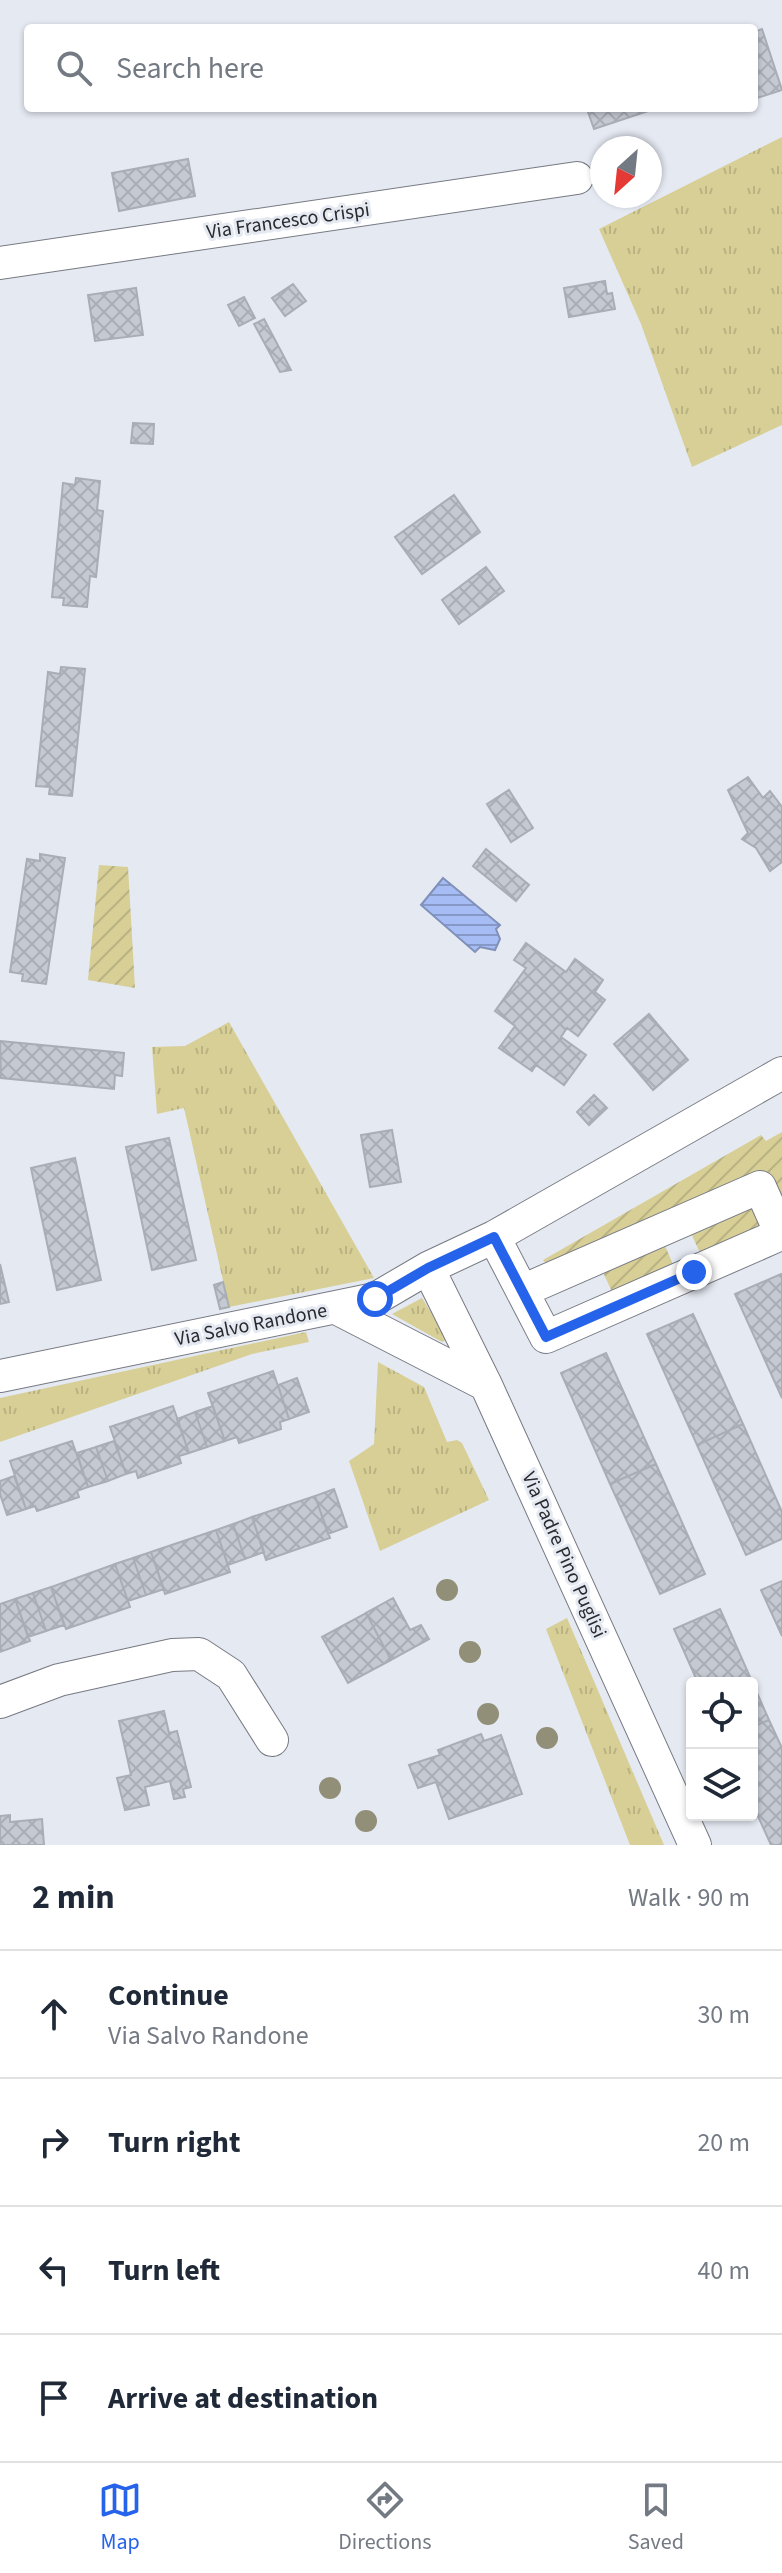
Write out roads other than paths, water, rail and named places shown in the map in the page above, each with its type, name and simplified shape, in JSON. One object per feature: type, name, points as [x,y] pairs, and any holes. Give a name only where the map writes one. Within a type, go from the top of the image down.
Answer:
[{"type":"street","name":"Via Francesco Crispi","points":[[0,263],[577,178]]},
{"type":"street","name":"Via Salvo Randone","points":[[0,1376],[375,1299],[428,1268],[494,1237],[782,1073]]},
{"type":"street","points":[[494,1237],[522,1291],[546,1337],[781,1234],[760,1187],[522,1291]]},
{"type":"street","points":[[673,1224],[694,1272]]},
{"type":"street","points":[[585,1263],[606,1311]]},
{"type":"street","name":"Via Padre Pino Puglisi","points":[[428,1268],[486,1385],[695,1845]]},
{"type":"street","points":[[336,1308],[486,1385]]},
{"type":"street","points":[[0,1702],[59,1680],[172,1655],[199,1654],[231,1675],[272,1740]]},
{"type":"water","points":[[443,878],[500,925],[496,929],[500,939],[495,950],[480,947],[475,952],[421,905]]}]
